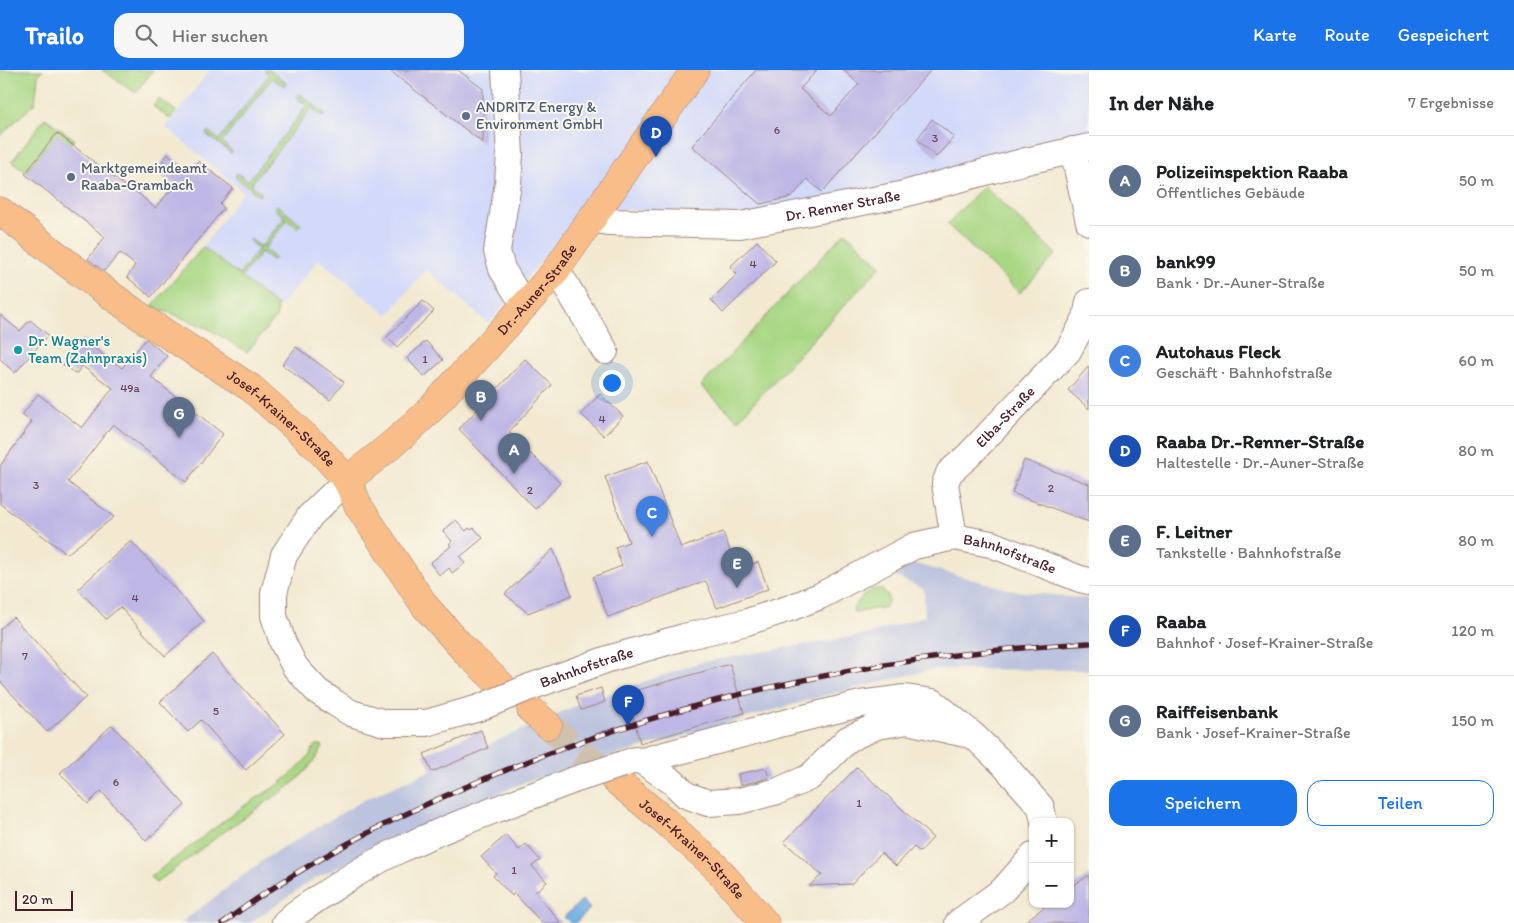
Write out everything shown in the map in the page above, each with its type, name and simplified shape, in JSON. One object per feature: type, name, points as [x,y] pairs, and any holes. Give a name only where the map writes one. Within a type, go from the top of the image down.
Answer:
[{"type":"main road","name":"Dr.-Auner-Straße","points":[[347,480],[398,440],[431,409],[554,273],[695,70]]},
{"type":"main road","name":"Josef-Krainer-Straße","points":[[0,211],[61,259],[148,322],[251,388],[317,447],[347,480],[359,507],[426,606],[467,653],[501,685]]},
{"type":"main road","name":"Josef-Krainer-Straße","points":[[626,768],[664,820],[715,866],[765,923]]},
{"type":"street","points":[[505,70],[510,154],[507,192],[497,251],[502,269],[516,292],[527,303]]},
{"type":"street","points":[[1081,148],[1089,222]]},
{"type":"street","name":"Dr. Renner Straße","points":[[591,219],[608,222],[740,224],[900,195],[1081,148]]},
{"type":"street","points":[[554,273],[564,282],[606,351]]},
{"type":"street","name":"Elba-Straße","points":[[954,537],[945,484],[949,473],[968,456],[1068,351],[1086,318],[1089,302]]},
{"type":"street","name":"Bahnhofstraße","points":[[347,480],[310,516],[284,555],[274,593],[274,616],[295,667],[317,692],[350,713],[385,724],[426,723],[479,708],[536,707],[608,659],[684,637],[747,622],[790,608],[820,596],[914,546],[954,537],[991,544],[1089,581]]},
{"type":"street","points":[[285,923],[295,914],[339,885],[394,852],[469,820],[571,781],[626,768],[698,746],[860,704],[905,698],[933,702],[1004,764],[1041,807],[1044,818]]},
{"type":"street","points":[[836,710],[848,739]]},
{"type":"street","points":[[626,768],[672,782],[686,795],[708,803],[739,801],[778,791],[810,777],[848,739],[877,726],[908,721],[975,737]]},
{"type":"street","points":[[958,923],[1003,890],[1029,861]]},
{"type":"shaded area","points":[[210,70],[1089,70],[1089,131],[893,192],[741,216],[585,207],[489,324],[426,269],[388,315],[319,260],[278,308],[200,250],[243,192],[166,127]]},
{"type":"shaded area","points":[[908,562],[1015,591],[1089,599],[1089,670],[934,669],[823,696],[529,780],[392,841],[312,880],[250,923],[181,923],[266,858],[364,800],[582,703],[702,662],[869,634],[925,616],[924,589],[888,573]]},
{"type":"green space","points":[[0,70],[43,70],[38,76],[35,103],[0,136]]},
{"type":"green space","points":[[102,70],[153,70],[136,93]]},
{"type":"green space","points":[[264,70],[270,70],[286,83],[284,86],[272,78],[222,142],[232,151],[231,153],[206,134],[208,131],[219,140],[269,75]]},
{"type":"green space","points":[[300,94],[325,114],[323,117],[311,108],[251,184],[261,193],[259,196],[235,176],[237,173],[248,181],[307,106],[297,97]]},
{"type":"green space","points":[[159,99],[176,111],[170,119],[153,106]]},
{"type":"green space","points":[[45,118],[74,139],[70,144],[56,135],[26,172],[12,161]]},
{"type":"green space","points":[[984,186],[1056,254],[1020,293],[947,224]]},
{"type":"green space","points":[[277,205],[301,225],[298,228],[287,220],[264,249],[275,258],[272,260],[261,252],[242,276],[240,276],[277,306],[277,316],[247,352],[207,328],[152,306],[203,247],[239,275],[259,249],[249,241],[250,239],[261,247],[285,217],[274,208]]},
{"type":"green space","points":[[845,232],[881,266],[738,420],[701,386]]},
{"type":"green space","points":[[881,589],[888,595],[888,603],[885,607],[855,613],[853,611],[858,601],[868,592]]},
{"type":"green space","points":[[317,744],[323,746],[315,759],[298,779],[288,787],[222,833],[156,883],[150,877],[241,808],[278,785],[296,770]]},
{"type":"water","points":[[582,900],[590,909],[575,923],[570,923],[564,917]]},
{"type":"building","name":"ANDRITZ Energy & Environment GmbH","points":[[389,70],[458,70],[483,89],[483,143]]},
{"type":"building","points":[[756,70],[817,70],[800,89],[831,116],[859,84],[843,70],[931,70],[822,192],[807,179],[792,197],[760,204],[692,146]]},
{"type":"building","points":[[932,119],[954,137],[936,157],[917,139]]},
{"type":"building","points":[[57,133],[130,190],[132,188],[155,208],[175,185],[156,170],[168,154],[190,171],[198,161],[233,188],[220,204],[224,208],[151,297],[127,277],[135,265],[120,253],[104,271],[88,259],[105,237],[25,174]]},
{"type":"building","points":[[757,241],[776,261],[723,313],[711,300],[737,274],[730,267]]},
{"type":"building","points":[[423,301],[434,311],[397,347],[387,337]]},
{"type":"building","name":"Dr. Wagner's Team (Zahnpraxis)","points":[[0,315],[20,331],[30,320],[48,335],[15,373],[0,359]]},
{"type":"building","points":[[82,339],[122,368],[146,339],[167,356],[151,377],[223,434],[186,482],[113,424],[68,482],[114,517],[67,554],[0,504],[0,466],[32,422],[22,415],[38,394],[82,428],[113,388],[82,366],[76,374],[63,365]]},
{"type":"building","points":[[426,341],[443,360],[424,377],[407,358]]},
{"type":"building","points":[[296,347],[344,382],[330,400],[282,365]]},
{"type":"building","points":[[525,359],[552,385],[509,432],[560,483],[535,509],[459,429]]},
{"type":"building","points":[[1089,366],[1089,409],[1068,390]]},
{"type":"building","points":[[600,394],[623,416],[604,436],[581,414]]},
{"type":"building","points":[[1024,460],[1089,484],[1089,522],[1012,493]]},
{"type":"building","points":[[648,461],[681,548],[723,532],[737,569],[758,562],[768,589],[717,608],[706,581],[608,617],[593,577],[622,566],[615,547],[629,542],[605,477]]},
{"type":"building","points":[[456,520],[466,531],[469,528],[471,530],[474,528],[483,538],[460,557],[465,563],[452,573],[449,568],[440,576],[430,563],[451,546],[449,544],[452,541],[443,531]]},
{"type":"building","points":[[131,541],[204,621],[165,656],[120,607],[106,619],[78,589]]},
{"type":"building","points":[[553,549],[572,595],[528,613],[505,594]]},
{"type":"building","points":[[13,617],[86,697],[47,732],[0,681],[0,629]]},
{"type":"building","points":[[212,654],[285,734],[246,770],[201,720],[188,732],[160,702]]},
{"type":"building","points":[[730,664],[744,713],[640,743],[627,693]]},
{"type":"building","points":[[601,688],[605,702],[581,710],[576,696]]},
{"type":"building","points":[[112,725],[185,805],[146,841],[101,791],[88,804],[60,773]]},
{"type":"building","points":[[481,730],[488,748],[432,772],[424,754]]},
{"type":"building","points":[[857,767],[933,838],[920,852],[914,847],[896,866],[881,853],[852,884],[809,886],[822,875],[784,842]]},
{"type":"building","points":[[766,768],[769,778],[740,785],[738,774]]},
{"type":"building","points":[[506,835],[519,850],[526,844],[540,860],[532,866],[547,882],[535,892],[561,923],[542,923],[514,893],[512,896],[493,876],[496,873],[481,857]]},
{"type":"building","points":[[1089,875],[1089,923],[1023,923],[1043,908],[1074,908],[1074,885]]},
{"type":"tunnel","points":[[548,725],[614,779]]},
{"type":"railway","points":[[223,923],[308,866],[399,817],[536,758],[612,731],[768,688],[848,672],[1008,649],[1089,643]]},
{"type":"place","name":"ANDRITZ Energy & Environment GmbH","points":[[466,116]]},
{"type":"place","name":"Raaba Dr.-Renner-Straße","points":[[656,157]]},
{"type":"place","name":"Marktgemeindeamt Raaba-Grambach","points":[[71,177]]},
{"type":"place","name":"Dr. Wagner's Team (Zahnpraxis)","points":[[18,350]]},
{"type":"place","name":"bank99","points":[[481,421]]},
{"type":"place","name":"Raiffeisenbank","points":[[179,438]]},
{"type":"place","name":"Polizeiinspektion Raaba","points":[[514,474]]},
{"type":"place","name":"Autohaus Fleck","points":[[652,537]]},
{"type":"place","name":"F. Leitner","points":[[737,588]]},
{"type":"place","name":"Raaba","points":[[628,726]]}]
